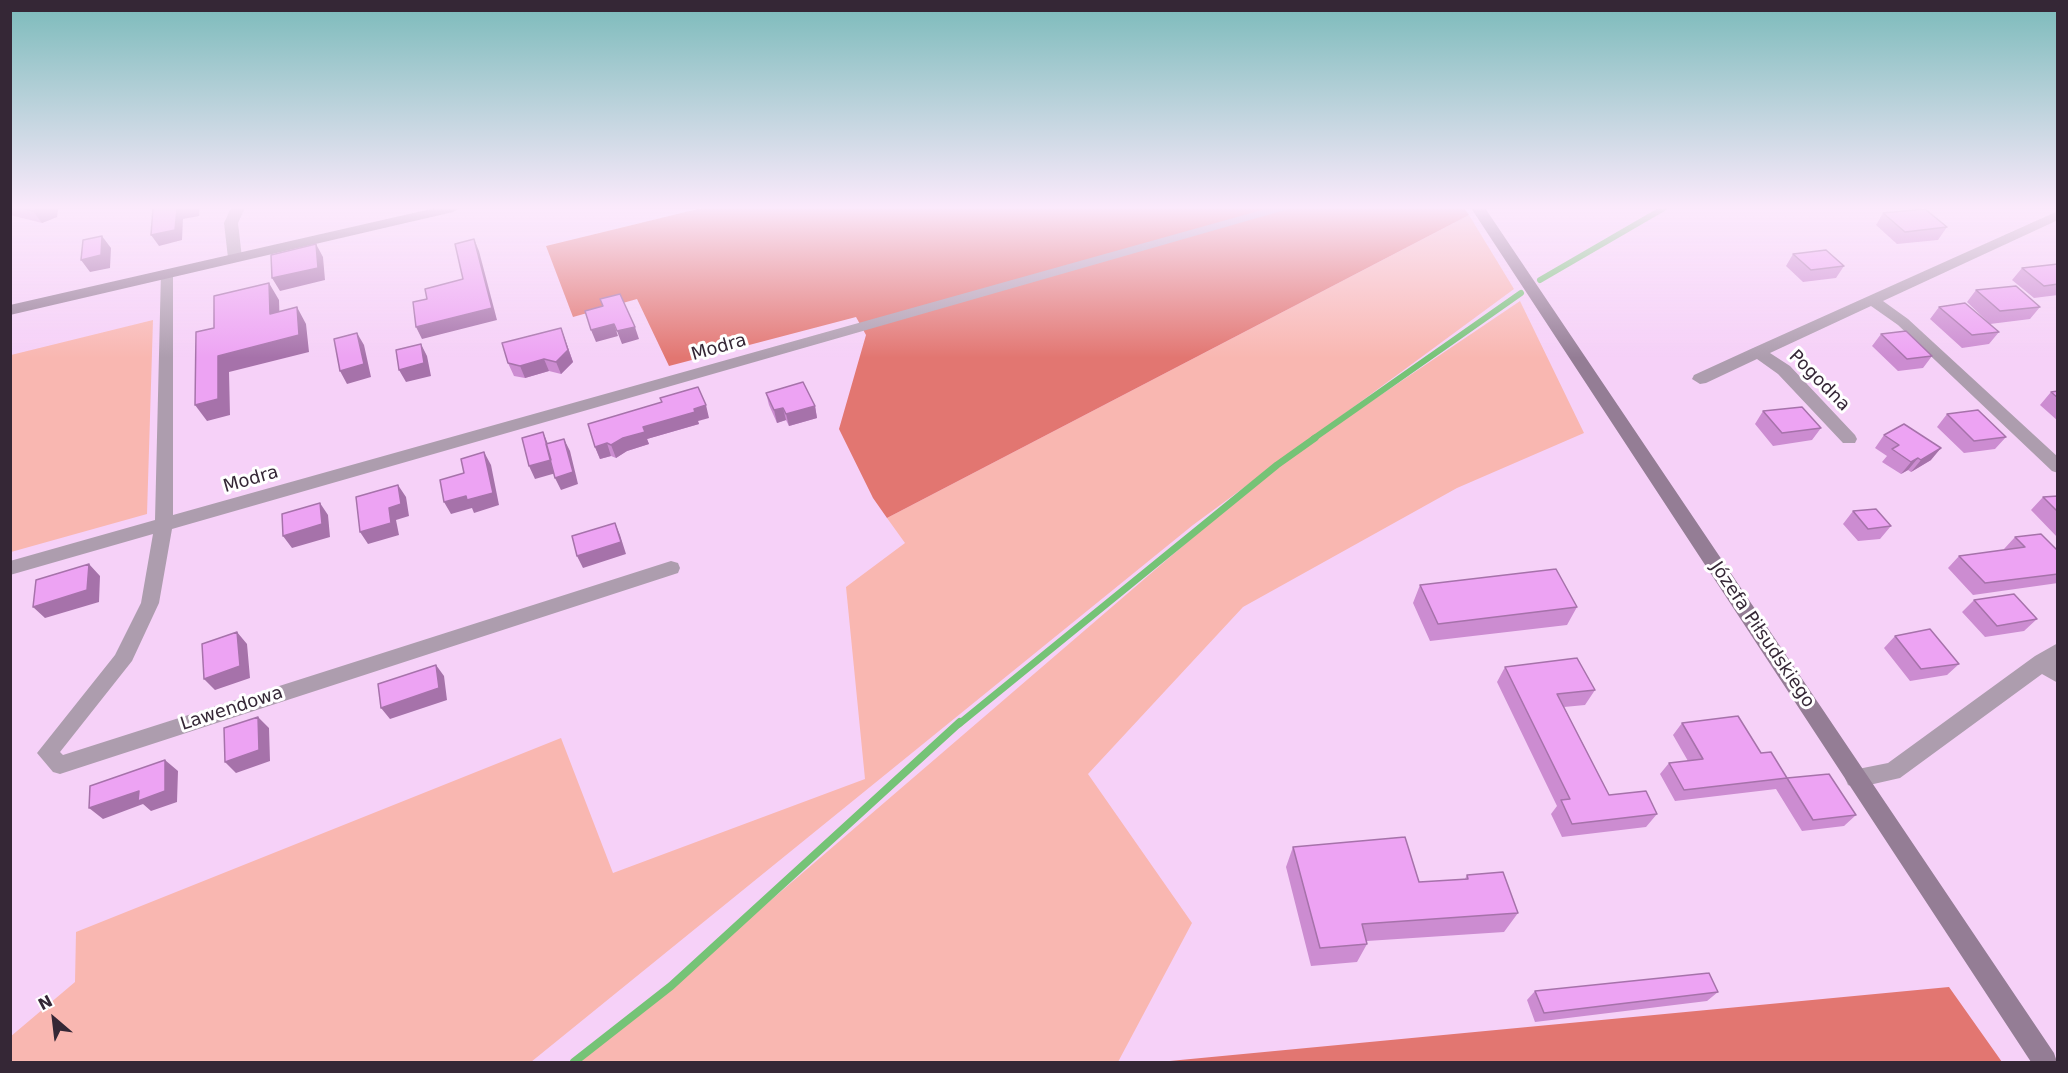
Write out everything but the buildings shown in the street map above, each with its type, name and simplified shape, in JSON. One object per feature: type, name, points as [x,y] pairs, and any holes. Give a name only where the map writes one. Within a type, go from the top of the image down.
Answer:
[{"type":"main road","points":[[10,310],[236,258]]},
{"type":"main road","name":"Józefa Piłsudskiego","points":[[1511,258],[2045,1062]]},
{"type":"street","name":"Modra","points":[[10,568],[1108,258]]},
{"type":"street","name":"Pogodna","points":[[1700,379],[1963,258]]},
{"type":"street","points":[[164,525],[166,274]]},
{"type":"street","points":[[1872,300],[1903,322],[2058,467]]},
{"type":"street","name":"Pogodna","points":[[1758,352],[1784,370],[1849,440]]},
{"type":"street","name":"Lawendowa","points":[[164,525],[150,603],[122,661],[47,753],[60,765],[671,568]]},
{"type":"street","points":[[1856,778],[1893,771],[2052,663]]},
{"type":"shaded area","points":[[551,258],[1386,258],[887,518],[873,498],[839,429],[866,335],[856,317],[669,366],[637,299],[573,317]]},
{"type":"shaded area","points":[[1386,258],[1495,258],[1514,289],[1193,525],[531,1062],[11,1062],[10,1037],[75,982],[76,932],[561,738],[613,873],[865,779],[846,587],[905,543],[887,518]]},
{"type":"shaded area","points":[[1520,301],[1584,433],[1457,488],[1243,607],[1088,774],[1192,923],[1118,1062],[574,1062],[671,986],[1277,465]]},
{"type":"shaded area","points":[[153,320],[147,514],[11,552],[11,355]]},
{"type":"shaded area","points":[[1949,987],[2002,1062],[1159,1062]]},
{"type":"waterway","points":[[1540,280],[1578,258]]},
{"type":"waterway","points":[[1313,439],[1521,293]]},
{"type":"waterway","points":[[959,724],[1277,465],[1315,438]]},
{"type":"waterway","points":[[574,1062],[671,986],[960,722]]}]
